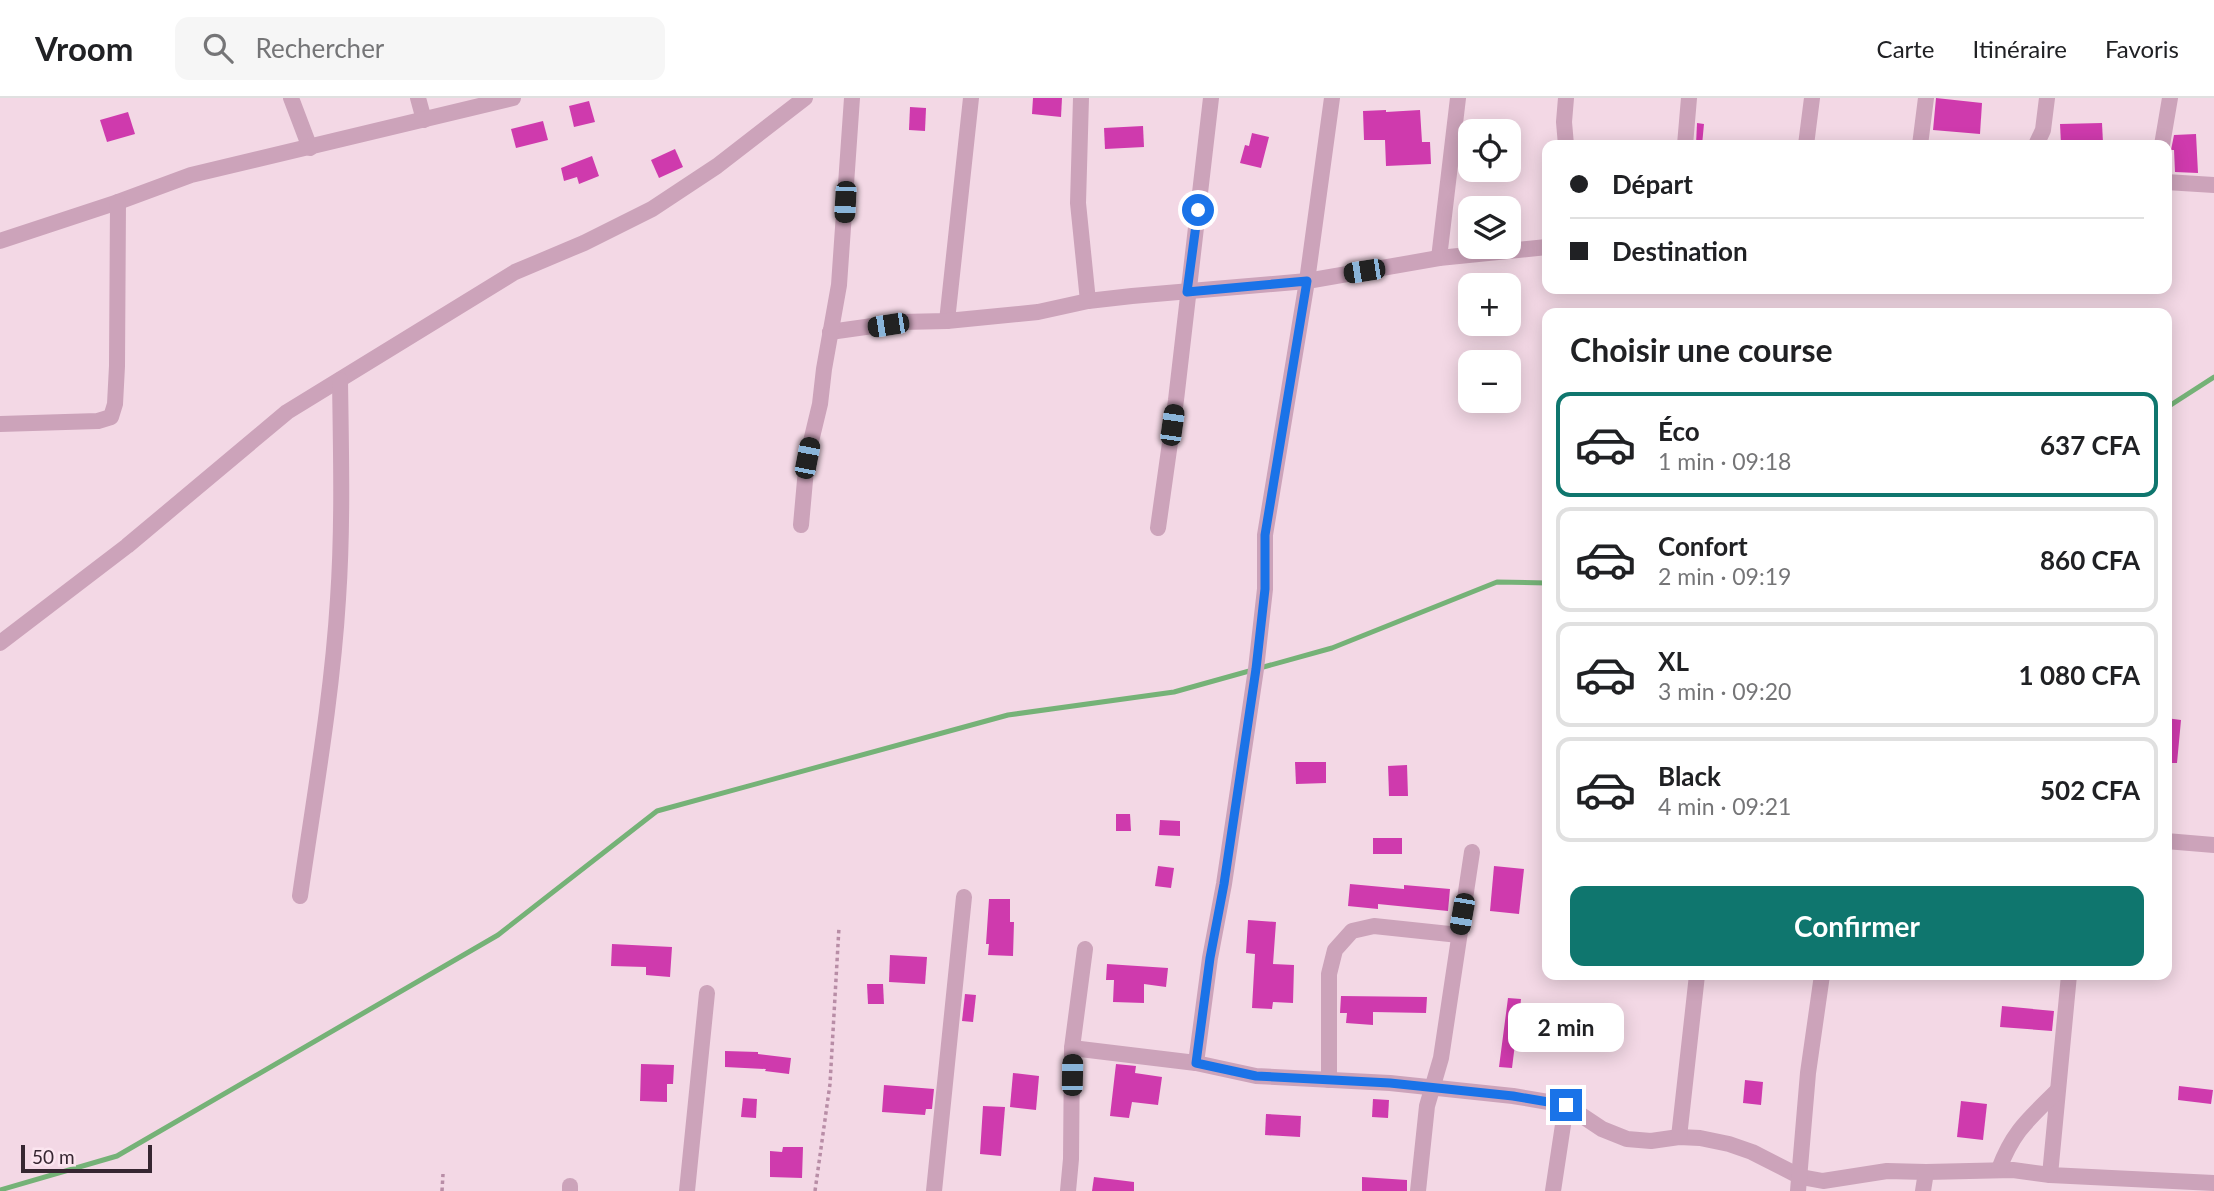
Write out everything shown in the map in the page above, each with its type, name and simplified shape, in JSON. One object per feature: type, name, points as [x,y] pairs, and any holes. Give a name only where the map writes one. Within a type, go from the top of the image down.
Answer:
[{"type":"street","points":[[291,98],[310,148]]},
{"type":"street","points":[[418,98],[424,120]]},
{"type":"street","points":[[0,241],[191,175],[513,98]]},
{"type":"street","points":[[0,643],[127,546],[287,412],[515,272],[584,243],[652,209],[717,166],[805,98]]},
{"type":"street","points":[[802,525],[807,458],[821,404],[839,285],[852,98]]},
{"type":"street","points":[[947,321],[971,98]]},
{"type":"street","points":[[1081,98],[1078,203],[1088,301]]},
{"type":"street","points":[[1158,528],[1176,400],[1211,98]]},
{"type":"street","points":[[1196,1063],[1256,669],[1265,589],[1265,535],[1307,281],[1332,98]]},
{"type":"street","points":[[1439,258],[1458,98]]},
{"type":"street","points":[[1566,98],[1566,140]]},
{"type":"street","points":[[1685,140],[1689,98]]},
{"type":"street","points":[[1807,140],[1812,98]]},
{"type":"street","points":[[1921,140],[1926,98]]},
{"type":"street","points":[[2038,140],[2043,130],[2046,98]]},
{"type":"street","points":[[2163,140],[2170,98]]},
{"type":"street","points":[[2172,182],[2214,185]]},
{"type":"street","points":[[0,424],[98,421],[111,417],[116,404],[118,202]]},
{"type":"street","points":[[830,332],[901,323],[1038,312],[1088,301],[1307,281],[1439,258],[1542,248]]},
{"type":"street","points":[[300,896],[325,723],[338,601],[342,503],[340,380]]},
{"type":"street","points":[[2172,842],[2214,845]]},
{"type":"street","points":[[1418,1191],[1427,1106],[1441,1058],[1472,852]]},
{"type":"street","points":[[934,1191],[964,897]]},
{"type":"street","points":[[1329,1080],[1329,974],[1335,950],[1352,931],[1374,926],[1459,935]]},
{"type":"street","points":[[1068,1191],[1071,1159],[1072,1048],[1085,949]]},
{"type":"street","points":[[1679,1138],[1696,980]]},
{"type":"street","points":[[1800,1184],[1808,1073],[1821,980]]},
{"type":"street","points":[[2050,1175],[2069,980]]},
{"type":"street","points":[[687,1191],[707,993]]},
{"type":"street","points":[[1072,1048],[1196,1063],[1256,1076],[1432,1088],[1513,1096],[1566,1105],[1602,1129],[1627,1139],[1651,1141],[1700,1138],[1729,1144],[1752,1152],[1800,1184],[1887,1171],[1999,1169],[2050,1175],[2214,1183]]},
{"type":"street","points":[[1999,1169],[2008,1144],[2022,1125],[2057,1091]]},
{"type":"street","points":[[1553,1191],[1566,1105]]},
{"type":"street","points":[[1923,1191],[1926,1172]]},
{"type":"path","points":[[815,1191],[830,1084],[839,927]]},
{"type":"path","points":[[442,1191],[443,1174]]},
{"type":"building","points":[[1033,98],[1062,98],[1061,117],[1032,114]]},
{"type":"building","points":[[1936,98],[1982,103],[1980,134],[1933,130]]},
{"type":"building","points":[[589,101],[595,122],[574,127],[569,106]]},
{"type":"building","points":[[910,107],[926,108],[925,131],[909,130]]},
{"type":"building","points":[[1420,110],[1422,142],[1430,142],[1431,164],[1386,166],[1385,140],[1364,140],[1363,111]]},
{"type":"building","points":[[128,112],[135,134],[107,142],[100,120]]},
{"type":"building","points":[[543,121],[548,140],[516,148],[511,129]]},
{"type":"building","points":[[1697,123],[1704,124],[1702,140],[1696,140]]},
{"type":"building","points":[[2102,123],[2103,140],[2061,140],[2060,124]]},
{"type":"building","points":[[1143,126],[1144,147],[1105,149],[1104,128]]},
{"type":"building","points":[[1252,133],[1269,137],[1261,168],[1240,163]]},
{"type":"building","points":[[2196,134],[2198,173],[2175,172],[2172,150],[2174,135]]},
{"type":"building","points":[[675,149],[683,167],[659,178],[651,160]]},
{"type":"building","points":[[592,156],[599,176],[579,184],[577,177],[564,181],[561,168]]},
{"type":"building","points":[[2172,719],[2181,720],[2177,763],[2172,763]]},
{"type":"building","points":[[1295,762],[1326,762],[1326,783],[1296,784]]},
{"type":"building","points":[[1407,765],[1408,796],[1389,796],[1388,766]]},
{"type":"building","points":[[1116,814],[1130,814],[1131,831],[1116,831]]},
{"type":"building","points":[[1160,820],[1180,821],[1180,836],[1159,835]]},
{"type":"building","points":[[1373,838],[1402,838],[1402,854],[1373,854]]},
{"type":"building","points":[[1158,866],[1174,868],[1171,888],[1155,886]]},
{"type":"building","points":[[1494,866],[1524,869],[1519,914],[1490,911]]},
{"type":"building","points":[[1350,884],[1404,889],[1404,885],[1450,889],[1448,911],[1378,904],[1378,909],[1348,906]]},
{"type":"building","points":[[989,899],[1010,899],[1010,922],[1014,922],[1013,956],[988,955],[989,944],[986,944]]},
{"type":"building","points":[[1248,920],[1276,922],[1273,964],[1294,965],[1293,1003],[1273,1002],[1272,1009],[1252,1008],[1255,954],[1246,953]]},
{"type":"building","points":[[612,944],[672,947],[670,977],[646,975],[646,967],[611,966]]},
{"type":"building","points":[[890,955],[927,957],[925,984],[889,982]]},
{"type":"building","points":[[1107,964],[1168,968],[1166,987],[1144,984],[1144,1003],[1113,1002],[1114,980],[1106,980]]},
{"type":"building","points":[[867,984],[883,984],[884,1004],[868,1004]]},
{"type":"building","points":[[965,994],[976,995],[973,1022],[962,1021]]},
{"type":"building","points":[[1341,996],[1427,997],[1426,1013],[1373,1012],[1373,1025],[1346,1023],[1347,1013],[1340,1013]]},
{"type":"building","points":[[1508,998],[1521,999],[1518,1029],[1532,1029],[1532,1044],[1515,1044],[1512,1068],[1499,1067]]},
{"type":"building","points":[[2002,1006],[2054,1011],[2052,1031],[2000,1027]]},
{"type":"building","points":[[725,1051],[758,1052],[791,1058],[789,1074],[765,1071],[766,1069],[725,1067]]},
{"type":"building","points":[[641,1064],[674,1065],[673,1084],[667,1084],[667,1102],[640,1101]]},
{"type":"building","points":[[1116,1064],[1136,1066],[1135,1073],[1162,1077],[1158,1105],[1132,1102],[1129,1118],[1110,1116]]},
{"type":"building","points":[[1013,1073],[1039,1076],[1036,1110],[1010,1107]]},
{"type":"building","points":[[1745,1080],[1763,1082],[1761,1105],[1743,1103]]},
{"type":"building","points":[[884,1085],[934,1089],[932,1109],[926,1109],[925,1115],[882,1112]]},
{"type":"building","points":[[2179,1086],[2213,1090],[2211,1104],[2178,1100]]},
{"type":"building","points":[[743,1098],[757,1099],[756,1118],[741,1117]]},
{"type":"building","points":[[1373,1099],[1389,1100],[1388,1118],[1372,1117]]},
{"type":"building","points":[[1961,1101],[1987,1104],[1983,1140],[1957,1137]]},
{"type":"building","points":[[983,1106],[1005,1107],[1001,1156],[980,1154]]},
{"type":"building","points":[[1266,1114],[1301,1116],[1300,1137],[1265,1135]]},
{"type":"building","points":[[783,1147],[803,1147],[802,1178],[770,1177],[770,1151],[782,1152]]},
{"type":"building","points":[[1094,1177],[1134,1182],[1134,1191],[1092,1191]]},
{"type":"building","points":[[1362,1177],[1407,1180],[1407,1191],[1362,1191]]},
{"type":"waterway","points":[[2172,404],[2214,377]]},
{"type":"waterway","points":[[0,1190],[117,1156],[498,935],[657,811],[1008,715],[1174,692],[1332,648],[1497,582],[1542,583]]},
{"type":"route","points":[[1198,210],[1187,292],[1307,281],[1265,535],[1265,589],[1256,669],[1196,1063],[1256,1076],[1390,1083],[1513,1096],[1566,1105]]}]
